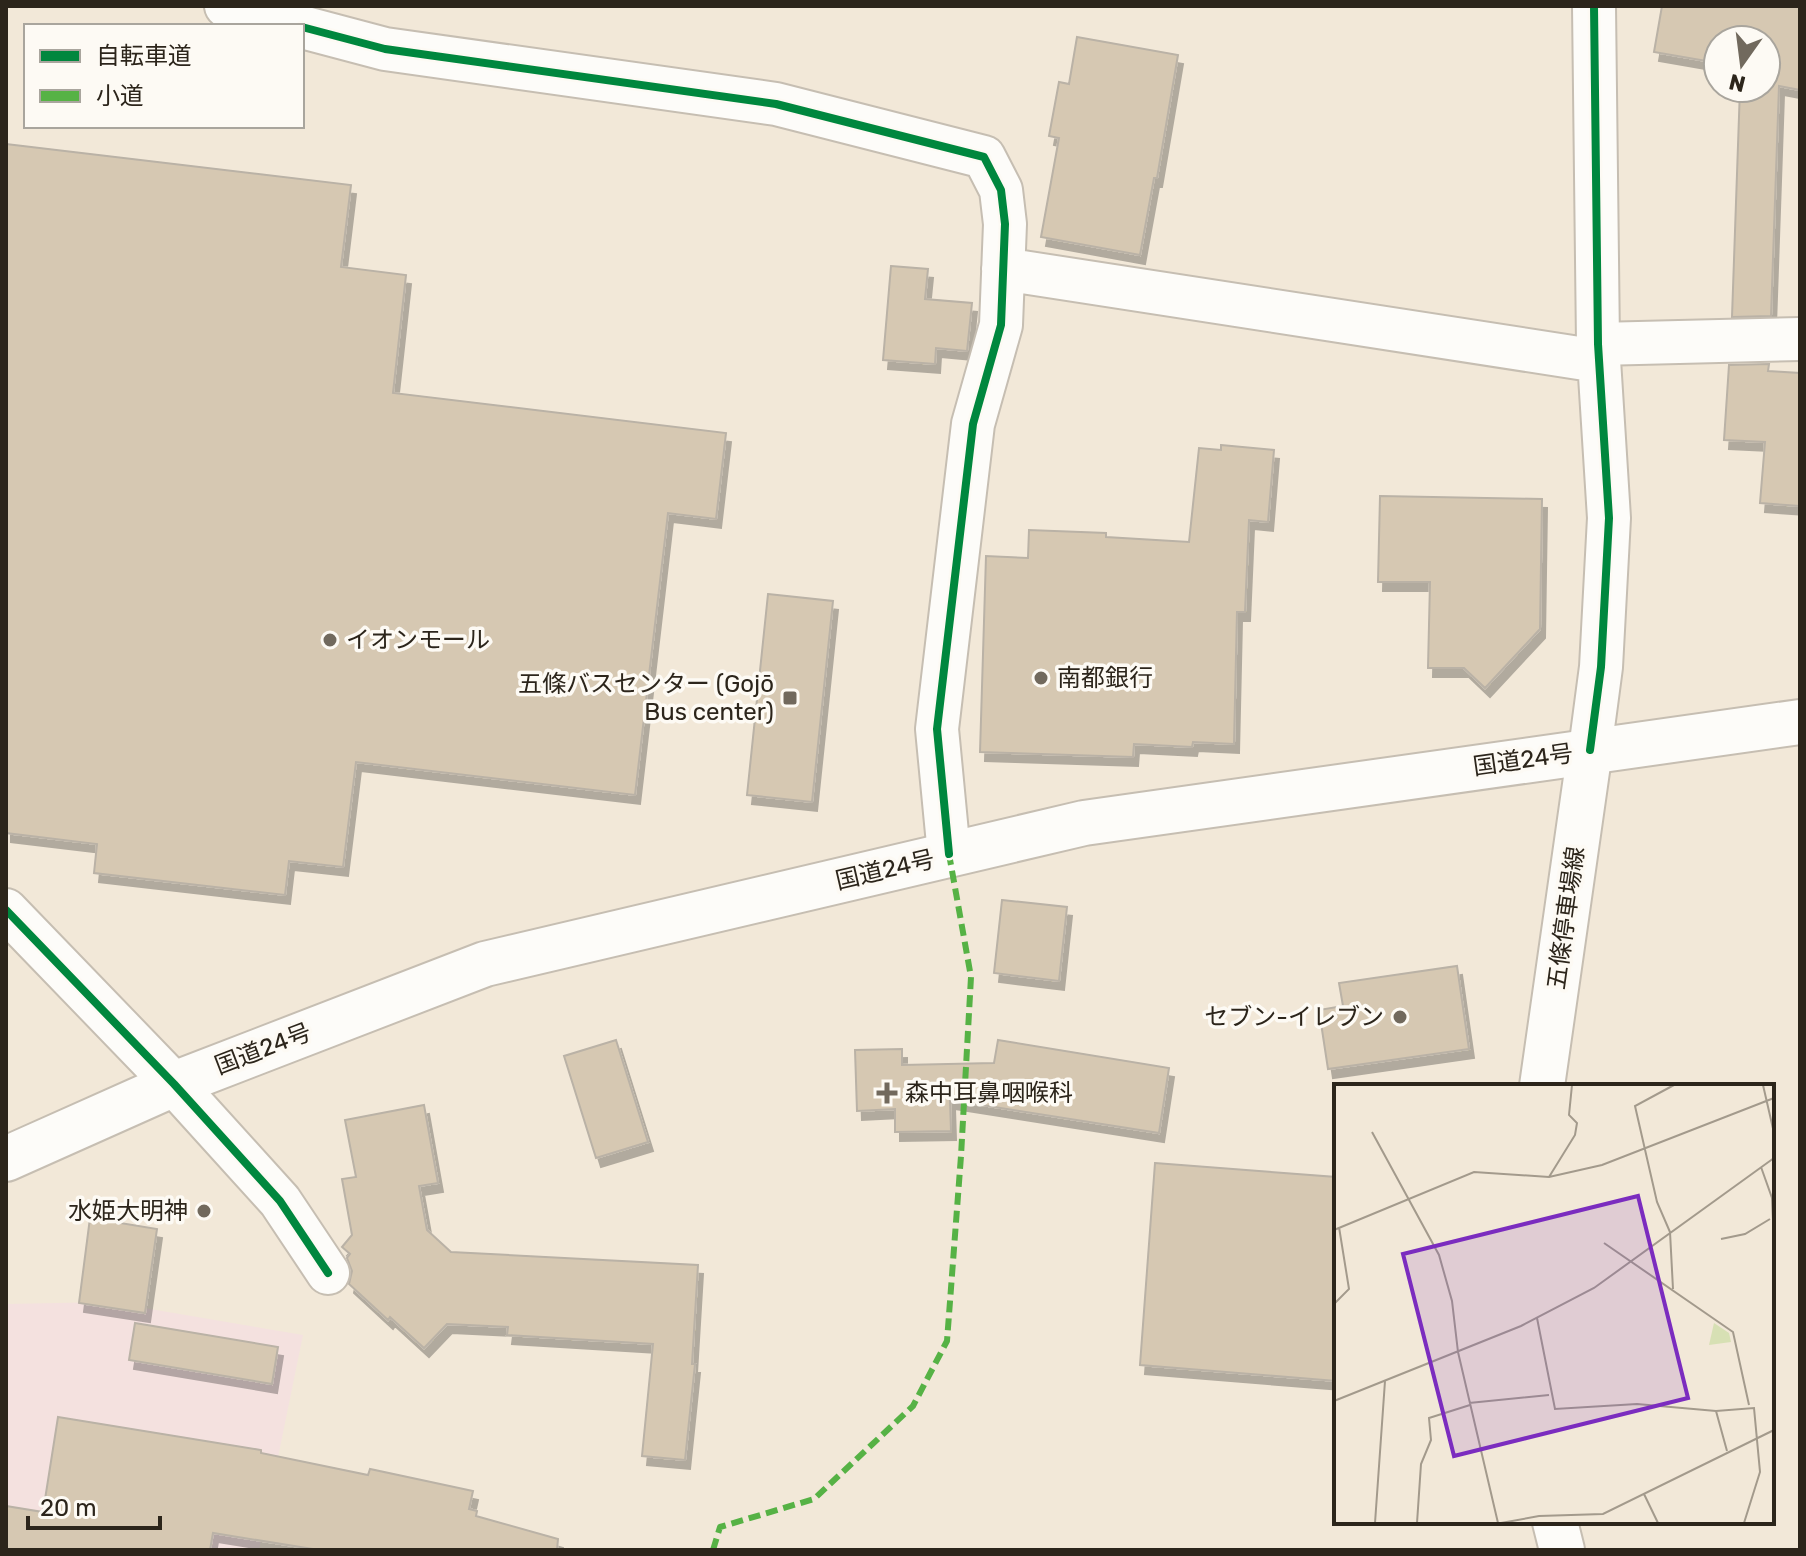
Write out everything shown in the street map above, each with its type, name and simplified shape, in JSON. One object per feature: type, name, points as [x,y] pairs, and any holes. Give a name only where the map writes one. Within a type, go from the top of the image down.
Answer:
[{"type":"main road","name":"国道24号","points":[[6,1159],[174,1084],[485,964],[1084,823],[1800,722]]},
{"type":"main road","name":"五條停車場線","points":[[1542,1084],[1590,750]]},
{"type":"main road","points":[[1556,1524],[1562,1550]]},
{"type":"street","points":[[226,6],[294,24]]},
{"type":"street","points":[[1590,750],[1601,667],[1609,518],[1598,352],[1594,6]]},
{"type":"street","points":[[304,27],[385,49],[776,104],[984,157],[1001,190],[1005,224],[1001,325],[973,424],[937,729],[949,854]]},
{"type":"street","points":[[1003,269],[1598,352],[1800,339]]},
{"type":"street","points":[[6,910],[174,1084],[280,1201],[328,1273]]},
{"type":"shaded area","points":[[109,1302],[303,1335],[259,1550],[6,1550],[6,1304]]},
{"type":"building","points":[[1662,6],[1800,6],[1800,90],[1782,87],[1782,24],[1702,24],[1702,60],[1654,52]]},
{"type":"building","points":[[1077,37],[1178,55],[1140,255],[1041,237],[1059,138],[1049,136],[1059,82],[1069,84]]},
{"type":"building","points":[[1739,104],[1778,104],[1771,316],[1732,317]]},
{"type":"building","name":"イオンモール","points":[[6,144],[351,185],[341,267],[406,275],[393,393],[726,433],[716,519],[668,513],[635,795],[356,762],[343,867],[289,861],[285,895],[94,873],[97,844],[6,833]]},
{"type":"building","points":[[891,266],[928,269],[925,299],[972,303],[967,351],[936,348],[935,364],[883,360]]},
{"type":"building","points":[[1769,364],[1768,371],[1800,373],[1800,506],[1760,503],[1765,442],[1724,440],[1729,365]]},
{"type":"building","points":[[1221,445],[1274,450],[1268,522],[1249,520],[1245,612],[1237,612],[1234,744],[1193,742],[1192,747],[1134,744],[1133,757],[980,752],[986,556],[1028,558],[1029,530],[1106,533],[1106,537],[1189,542],[1199,448],[1221,450]]},
{"type":"building","points":[[1380,496],[1542,499],[1540,629],[1485,688],[1464,668],[1428,668],[1430,582],[1378,582]]},
{"type":"building","name":"五條バスセンター (Gojō Bus center)","points":[[768,594],[833,601],[812,802],[747,795]]},
{"type":"building","points":[[1002,900],[1067,907],[1059,981],[994,973]]},
{"type":"building","points":[[1457,966],[1469,1049],[1328,1069],[1319,1010],[1343,1006],[1339,983]]},
{"type":"building","points":[[616,1040],[648,1142],[596,1158],[564,1056]]},
{"type":"building","points":[[998,1040],[1169,1068],[1159,1133],[950,1100],[951,1131],[895,1132],[895,1109],[857,1111],[855,1050],[902,1049],[902,1065],[994,1063]]},
{"type":"building","points":[[424,1105],[438,1183],[419,1186],[427,1230],[451,1252],[698,1265],[692,1364],[695,1364],[685,1460],[642,1456],[653,1344],[507,1335],[508,1327],[447,1324],[424,1348],[349,1284],[352,1271],[347,1258],[350,1254],[342,1247],[352,1235],[342,1179],[356,1177],[345,1120]]},
{"type":"building","points":[[1155,1163],[1334,1177],[1334,1381],[1140,1365]]},
{"type":"building","points":[[90,1218],[157,1229],[145,1313],[79,1303]]},
{"type":"building","points":[[135,1323],[278,1347],[272,1384],[129,1360]]},
{"type":"building","points":[[58,1417],[261,1450],[261,1453],[368,1475],[370,1469],[473,1491],[469,1509],[477,1511],[476,1516],[558,1539],[557,1550],[319,1550],[213,1533],[210,1550],[6,1550],[6,1506],[43,1512]]},
{"type":"marked path","points":[[713,1550],[720,1527],[814,1499],[913,1406],[947,1341],[971,977],[949,854]]},
{"type":"cycle path","points":[[1590,750],[1601,667],[1609,518],[1598,344],[1594,6]]},
{"type":"cycle path","points":[[304,28],[385,49],[776,104],[984,157],[1001,190],[1005,224],[1001,325],[973,424],[937,729],[949,854]]},
{"type":"cycle path","points":[[6,910],[174,1084],[280,1201],[328,1273]]},
{"type":"place","name":"イオンモール","points":[[330,640]]},
{"type":"place","name":"南都銀行","points":[[1041,678]]},
{"type":"place","name":"五條バスセンター (Gojō Bus center)","points":[[790,698]]},
{"type":"place","name":"セブン-イレブン","points":[[1400,1017]]},
{"type":"place","name":"森中耳鼻咽喉科","points":[[887,1093]]},
{"type":"place","name":"水姫大明神","points":[[204,1211]]}]
